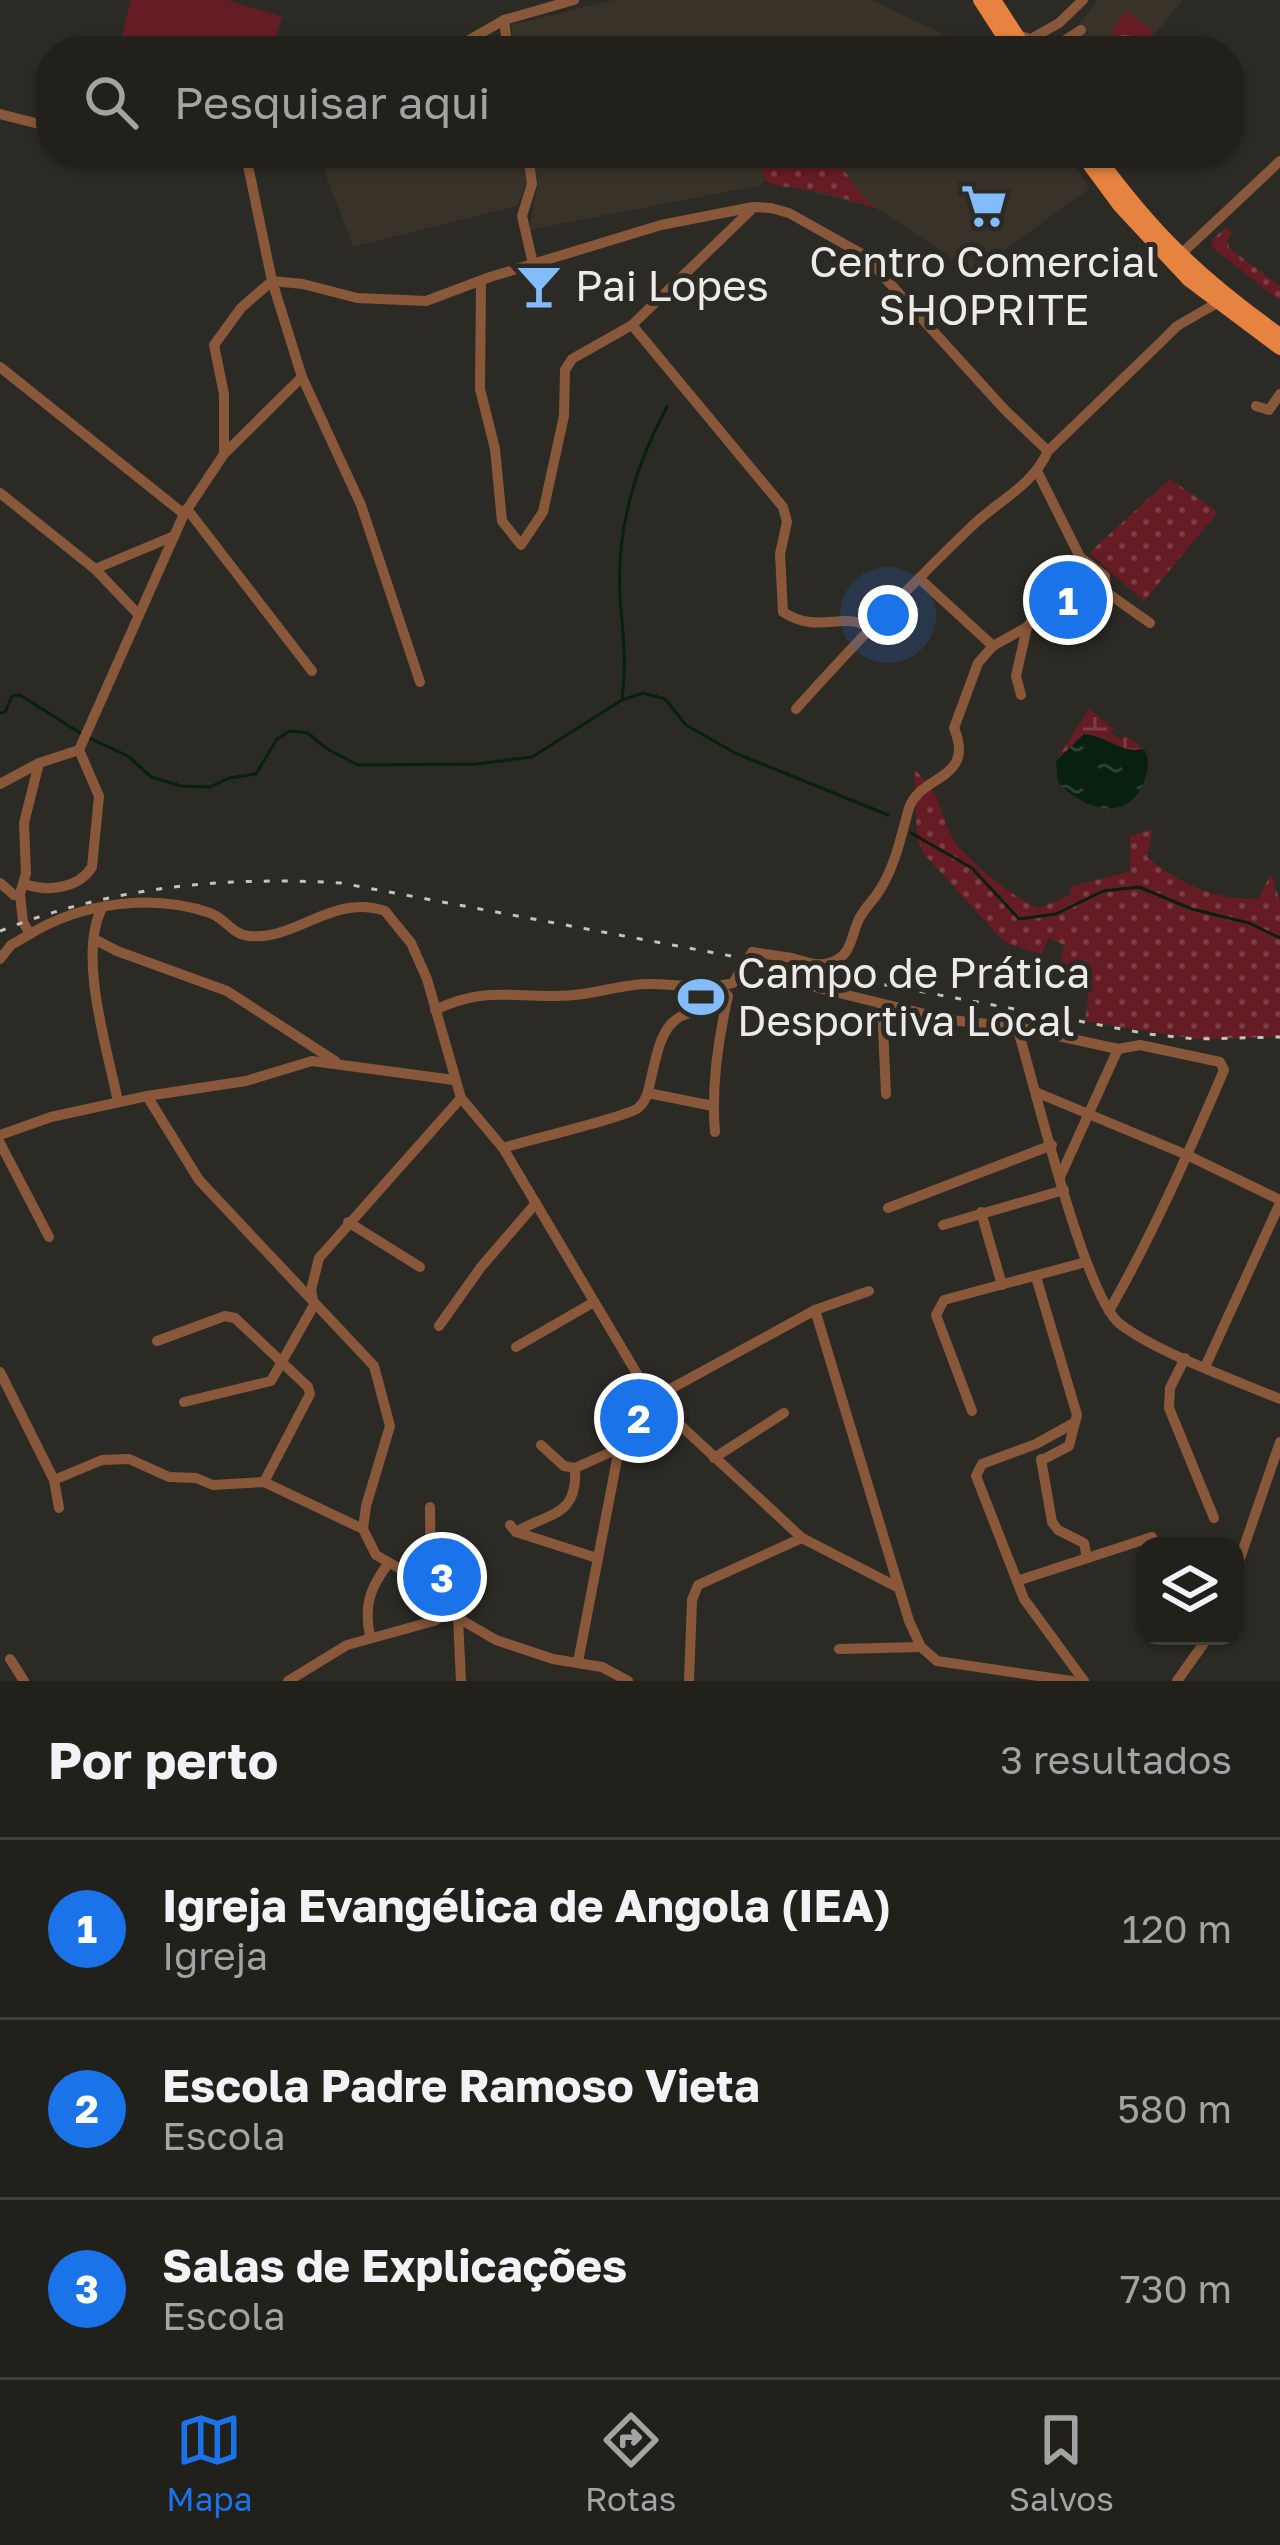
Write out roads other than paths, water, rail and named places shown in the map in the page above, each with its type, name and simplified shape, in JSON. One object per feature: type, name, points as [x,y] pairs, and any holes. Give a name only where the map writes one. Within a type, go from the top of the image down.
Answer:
[{"type":"main road","points":[[980,0],[1009,36]]},
{"type":"main road","points":[[994,0],[1012,36]]},
{"type":"main road","points":[[1092,168],[1140,230],[1189,280],[1280,348]]},
{"type":"main road","points":[[1106,168],[1179,256],[1280,335]]},
{"type":"street","points":[[476,36],[504,20],[574,0]]},
{"type":"street","points":[[1036,36],[1083,0]]},
{"type":"street","points":[[504,20],[506,36]]},
{"type":"street","points":[[1059,23],[1067,36]]},
{"type":"street","points":[[1071,36],[1081,30]]},
{"type":"street","points":[[0,114],[36,123]]},
{"type":"street","points":[[1179,256],[1280,161]]},
{"type":"street","points":[[252,168],[272,281],[302,377],[361,505],[419,682]]},
{"type":"street","points":[[530,168],[532,184],[522,216],[533,264]]},
{"type":"street","points":[[481,283],[480,389],[495,449],[502,521],[521,545],[542,512],[565,416],[565,370],[572,359],[632,325],[753,208]]},
{"type":"street","points":[[224,454],[224,394],[214,345],[241,308],[272,281],[357,298],[426,301],[661,225],[753,208],[789,213],[864,255],[1048,451]]},
{"type":"street","points":[[796,709],[870,627],[973,525],[1038,473],[1048,451],[1177,326],[1217,303]]},
{"type":"street","points":[[632,325],[783,506],[788,521],[780,554],[783,612],[804,623],[849,620],[870,627]]},
{"type":"street","points":[[0,368],[186,511],[312,671]]},
{"type":"street","points":[[0,883],[14,895],[22,889],[71,884],[86,877],[92,867],[101,809],[84,742],[138,614],[186,511],[224,454],[302,377]]},
{"type":"street","points":[[1256,406],[1270,410],[1280,394]]},
{"type":"street","points":[[1038,473],[1080,556],[1106,576],[1106,592],[1150,623]]},
{"type":"street","points":[[0,493],[95,569],[138,614]]},
{"type":"street","points":[[95,569],[174,536]]},
{"type":"street","points":[[435,1010],[474,994],[576,995],[638,984],[718,986],[733,982],[752,952],[815,964],[830,963],[850,950],[859,919],[881,888],[903,842],[917,791],[938,783],[958,758],[960,743],[954,728],[973,673],[993,646],[1027,627],[1080,556]]},
{"type":"street","points":[[920,579],[993,646]]},
{"type":"street","points":[[1021,695],[1016,676],[1027,627]]},
{"type":"street","points":[[0,784],[84,742]]},
{"type":"street","points":[[30,934],[23,922],[24,823],[39,764]]},
{"type":"street","points":[[0,959],[11,945],[56,918],[113,903],[212,913],[247,937],[351,905],[385,910],[411,943],[461,1098],[503,1148],[652,1399],[802,1538],[899,1588]]},
{"type":"street","points":[[100,910],[94,923],[97,1008],[118,1102]]},
{"type":"street","points":[[94,939],[226,991],[338,1063]]},
{"type":"street","points":[[792,958],[814,987],[882,1005],[1118,1049],[1140,1045],[1220,1062],[1224,1070],[1187,1155],[1109,1312]]},
{"type":"street","points":[[715,1132],[712,1106],[728,996],[718,986]]},
{"type":"street","points":[[882,1005],[886,1094]]},
{"type":"street","points":[[503,1148],[633,1111],[648,1093],[664,1030],[679,1016],[698,1009],[725,1009]]},
{"type":"street","points":[[1018,1027],[1086,1262],[1109,1312],[1120,1324],[1185,1358],[1280,1400]]},
{"type":"street","points":[[943,1225],[1062,1184],[1118,1049]]},
{"type":"street","points":[[49,1238],[0,1139],[51,1117],[246,1081],[312,1061],[454,1080]]},
{"type":"street","points":[[648,1093],[712,1106]]},
{"type":"street","points":[[1038,1093],[1187,1155],[1280,1202],[1205,1367]]},
{"type":"street","points":[[147,1096],[199,1180],[374,1366],[386,1404],[388,1440],[363,1528],[376,1555],[411,1575],[454,1614],[525,1652],[602,1667],[628,1681]]},
{"type":"street","points":[[184,1402],[271,1381],[314,1304],[311,1290],[319,1258],[461,1098]]},
{"type":"street","points":[[888,1208],[1052,1145]]},
{"type":"street","points":[[439,1326],[536,1203]]},
{"type":"street","points":[[981,1212],[1002,1285]]},
{"type":"street","points":[[348,1222],[420,1267]]},
{"type":"street","points":[[972,1411],[935,1315],[944,1300],[1086,1262]]},
{"type":"street","points":[[1036,1277],[1075,1404],[1076,1432],[1069,1446],[1042,1460]]},
{"type":"street","points":[[652,1399],[815,1310],[869,1291]]},
{"type":"street","points":[[516,1347],[594,1302]]},
{"type":"street","points":[[815,1310],[908,1622],[921,1647],[937,1661],[1072,1681]]},
{"type":"street","points":[[157,1341],[225,1316],[243,1323],[308,1387],[310,1394],[264,1482]]},
{"type":"street","points":[[1185,1358],[1170,1388],[1169,1408],[1214,1518]]},
{"type":"street","points":[[0,1372],[54,1480],[59,1508]]},
{"type":"street","points":[[714,1458],[784,1413]]},
{"type":"street","points":[[1074,1423],[977,1469],[976,1476],[1032,1611],[1084,1681]]},
{"type":"street","points":[[541,1445],[564,1466],[575,1468],[676,1424]]},
{"type":"street","points":[[1244,1547],[1280,1442]]},
{"type":"street","points":[[1036,1444],[1052,1522],[1084,1543],[1087,1558]]},
{"type":"street","points":[[578,1662],[619,1449]]},
{"type":"street","points":[[54,1480],[115,1457],[129,1459],[169,1477],[196,1478],[213,1485],[264,1482],[363,1528]]},
{"type":"street","points":[[575,1468],[574,1494],[567,1506],[513,1528],[597,1558]]},
{"type":"street","points":[[430,1507],[431,1593]]},
{"type":"street","points":[[689,1681],[692,1600],[698,1586],[802,1538]]},
{"type":"street","points":[[1017,1581],[1136,1542]]},
{"type":"street","points":[[370,1637],[369,1592],[388,1564]]},
{"type":"street","points":[[288,1681],[347,1645],[454,1614]]},
{"type":"street","points":[[454,1614],[461,1681]]},
{"type":"street","points":[[1177,1681],[1203,1645]]},
{"type":"street","points":[[838,1649],[921,1647]]},
{"type":"street","points":[[10,1659],[24,1681]]},
{"type":"water","points":[[1084,734],[1128,749],[1144,749],[1146,774],[1129,802],[1106,808],[1093,805],[1058,782],[1056,761]]},
{"type":"waterway","points":[[622,700],[621,546],[637,475],[667,407]]},
{"type":"waterway","points":[[89,738],[128,756],[151,777],[181,786],[210,787],[256,774],[277,739],[290,731],[308,733],[358,765],[476,764],[532,757],[622,700],[643,693],[665,699],[686,725],[735,753],[888,815]]},
{"type":"waterway","points":[[0,713],[12,696],[20,695],[80,733]]},
{"type":"waterway","points":[[911,833],[972,868],[1019,919],[1056,914],[1103,891],[1139,887],[1280,938]]},
{"type":"railway","points":[[0,931],[83,904],[168,888],[253,881],[341,883],[1148,1034],[1195,1039],[1280,1037]]},
{"type":"place","name":"Centro Comercial SHOPRITE","points":[[984,206]]},
{"type":"place","name":"Pai Lopes","points":[[539,286]]},
{"type":"place","name":"Igreja Evangélica de Angola (IEA)","points":[[1068,600]]},
{"type":"place","name":"Campo de Prática Desportiva Local","points":[[701,997]]},
{"type":"place","name":"Escola Padre Ramoso Vieta","points":[[639,1418]]},
{"type":"place","name":"Salas de Explicações","points":[[442,1577]]}]
